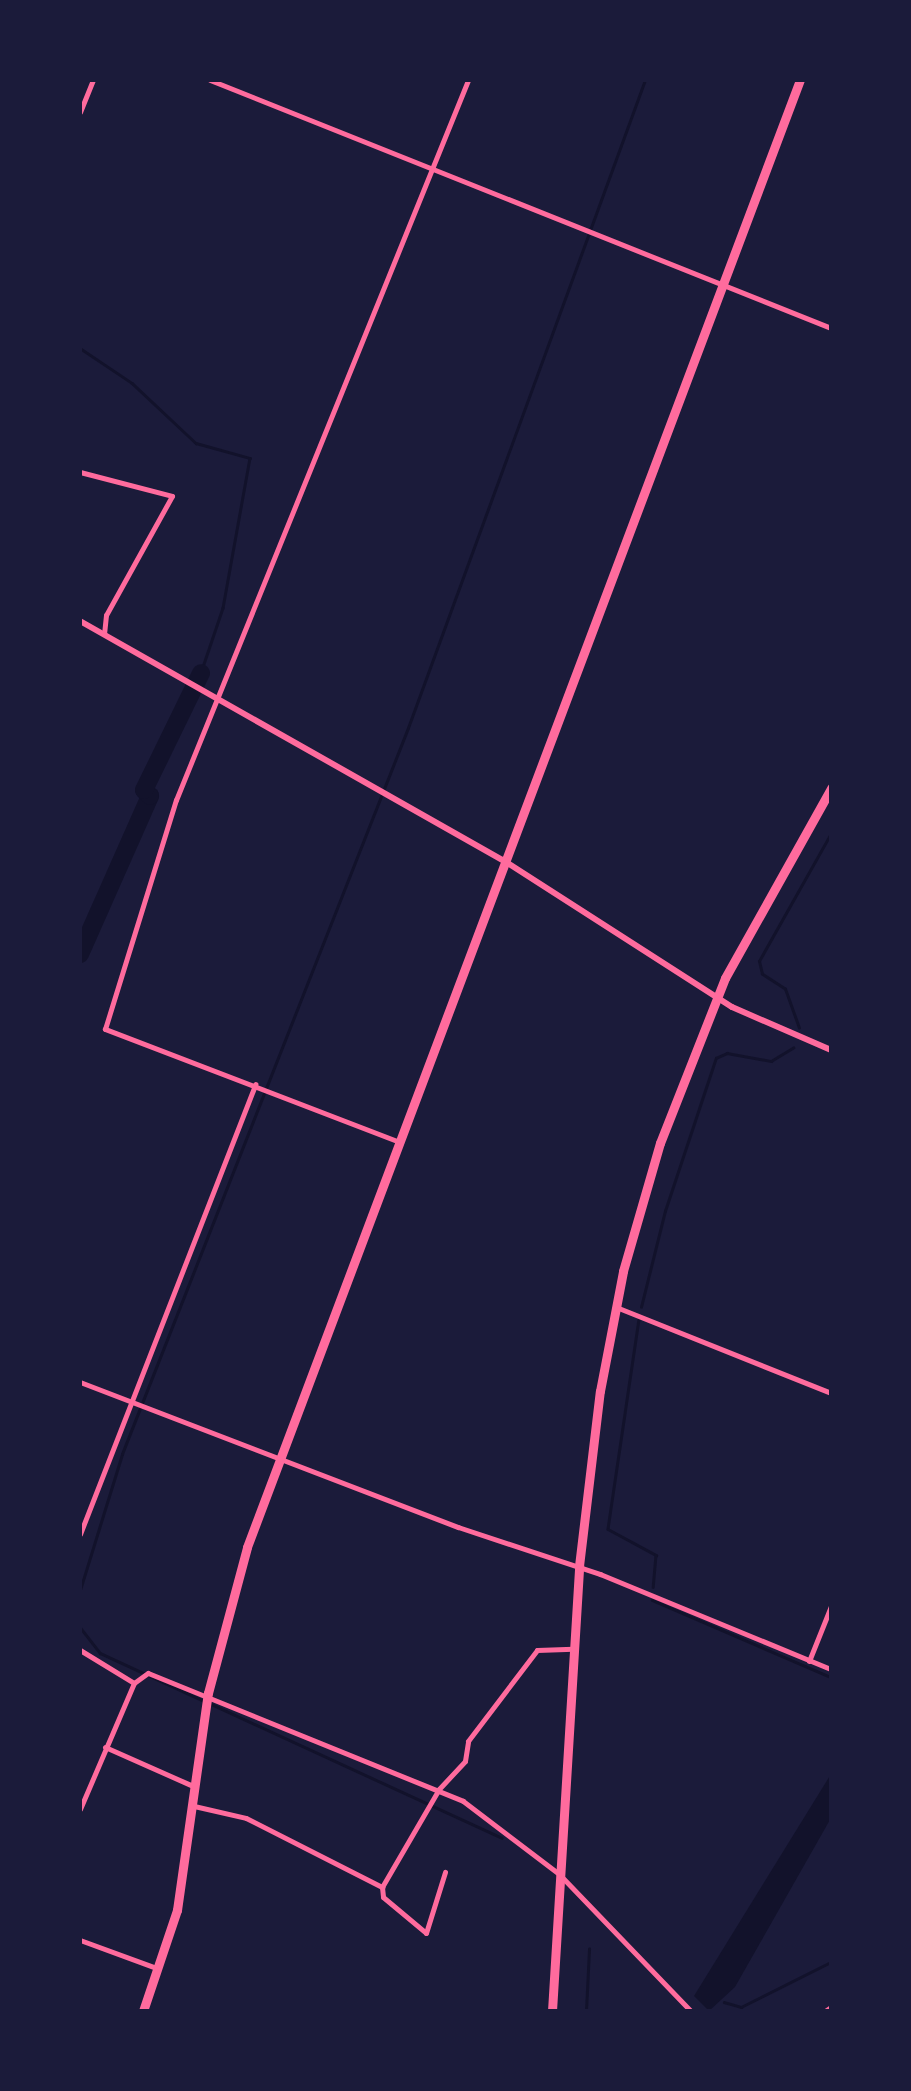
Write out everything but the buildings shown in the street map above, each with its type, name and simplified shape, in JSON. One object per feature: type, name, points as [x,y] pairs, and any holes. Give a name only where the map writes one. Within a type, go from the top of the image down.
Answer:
[{"type":"main road","points":[[143,2011],[177,1910],[208,1693],[227,1611],[397,1140],[800,80]]},
{"type":"main road","points":[[552,2011],[579,1566],[615,1307],[660,1143],[716,998],[764,897],[831,788]]},
{"type":"street","points":[[80,112],[93,80]]},
{"type":"street","points":[[210,80],[831,328]]},
{"type":"street","points":[[397,1140],[105,1029],[176,800],[468,80]]},
{"type":"street","points":[[80,472],[172,496],[106,616],[104,634]]},
{"type":"street","points":[[80,621],[503,860],[716,998],[831,1050]]},
{"type":"street","points":[[80,1534],[255,1084]]},
{"type":"street","points":[[615,1307],[831,1393]]},
{"type":"street","points":[[80,1382],[128,1403],[579,1566],[831,1669]]},
{"type":"street","points":[[809,1661],[831,1606]]},
{"type":"street","points":[[444,1872],[426,1933],[383,1897],[382,1887],[439,1788],[466,1761],[468,1741],[537,1650],[573,1649]]},
{"type":"street","points":[[80,1650],[134,1683]]},
{"type":"street","points":[[80,1810],[134,1683],[148,1673],[208,1693],[397,1778],[439,1788],[495,1822],[560,1874],[691,2011]]},
{"type":"street","points":[[106,1747],[196,1787]]},
{"type":"street","points":[[194,1806],[246,1818],[382,1887]]},
{"type":"street","points":[[80,1940],[159,1970]]},
{"type":"shaded area","points":[[831,1774],[831,1818],[735,1987],[709,2011],[694,1996]]},
{"type":"waterway","points":[[80,1590],[122,1454],[408,728],[645,80]]},
{"type":"waterway","points":[[80,348],[132,383],[196,443],[250,458],[223,608],[201,673]]},
{"type":"waterway","points":[[80,954],[150,796],[144,790],[201,673]]},
{"type":"waterway","points":[[799,1028],[785,989],[762,974],[759,961],[831,833]]},
{"type":"waterway","points":[[641,1307],[665,1211],[716,1058],[727,1053],[771,1061],[793,1048]]},
{"type":"waterway","points":[[639,1319],[608,1529],[656,1555],[653,1587]]},
{"type":"waterway","points":[[652,1600],[831,1677]]},
{"type":"waterway","points":[[80,1627],[100,1653],[204,1701]]},
{"type":"waterway","points":[[211,1704],[502,1838]]},
{"type":"waterway","points":[[586,2011],[589,1949]]},
{"type":"waterway","points":[[724,2002],[741,2007],[831,1962]]}]
